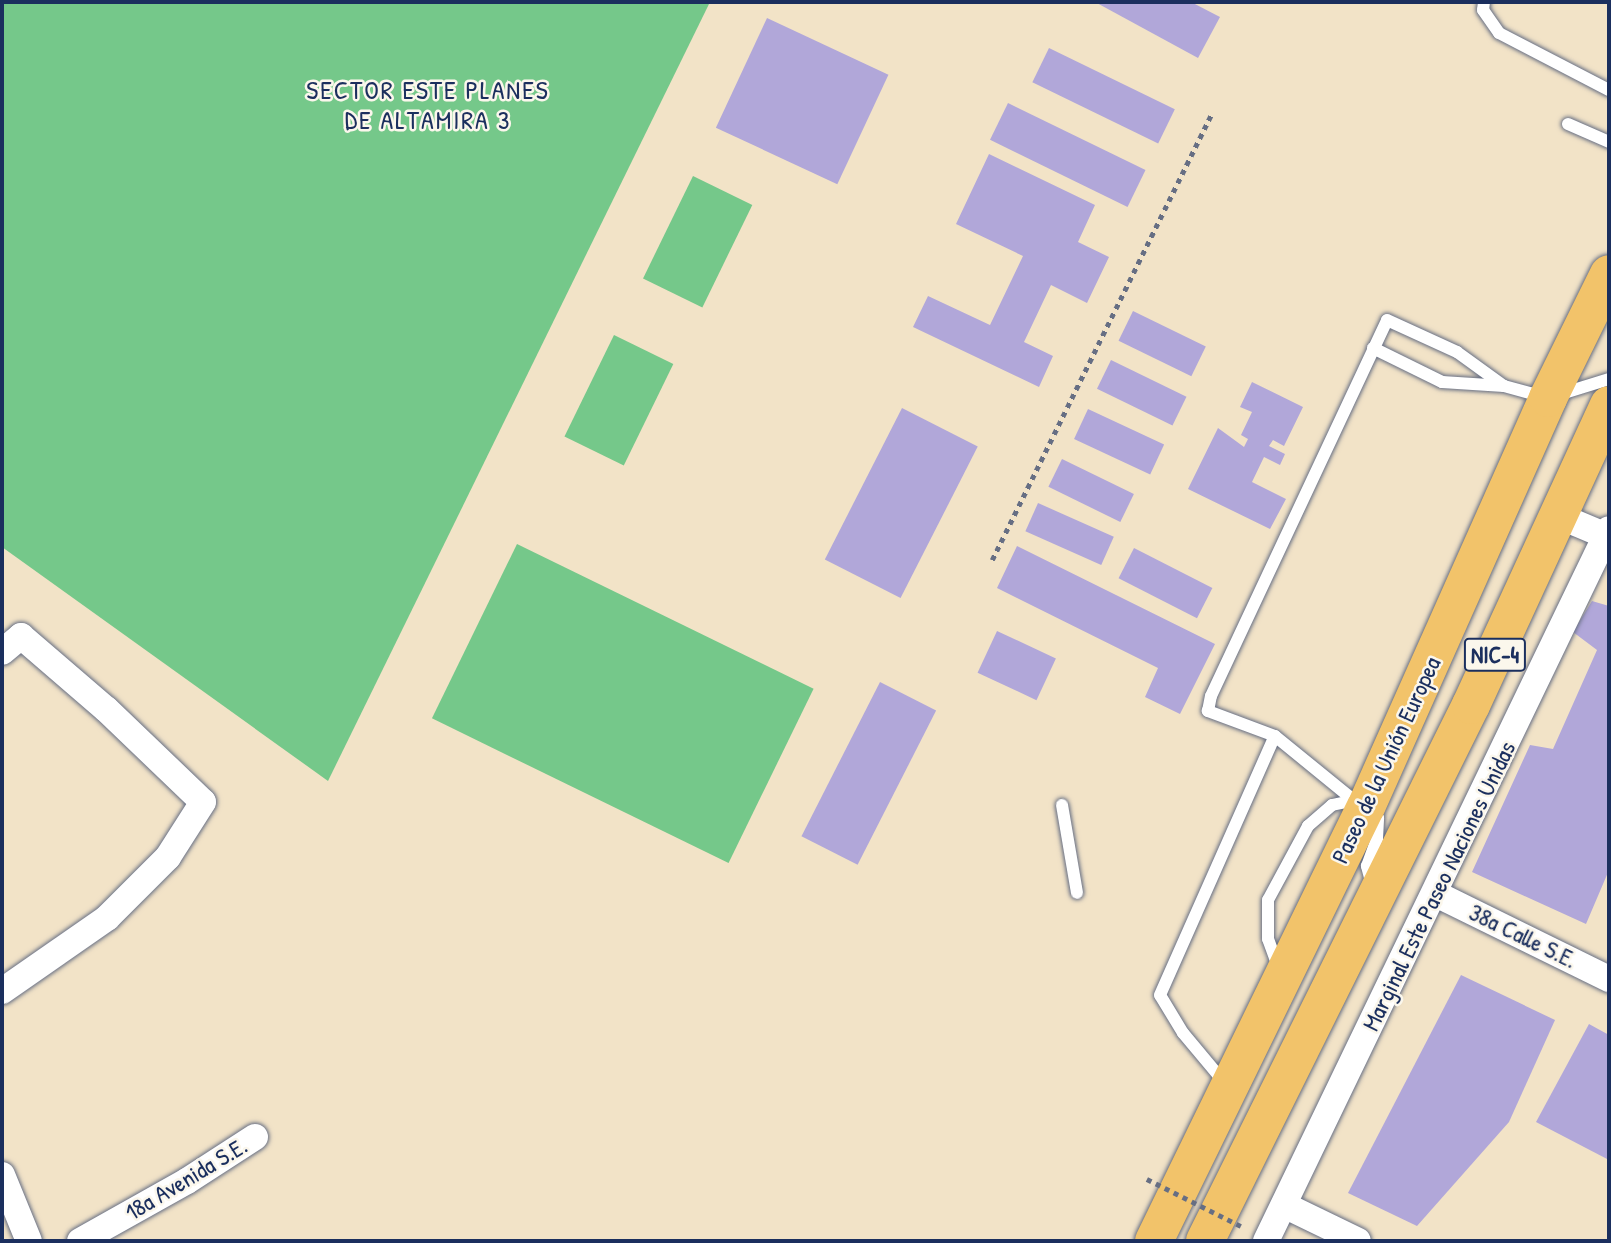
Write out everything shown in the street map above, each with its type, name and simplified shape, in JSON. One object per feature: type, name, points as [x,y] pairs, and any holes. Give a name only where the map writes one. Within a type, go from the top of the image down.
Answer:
[{"type":"highway","name":"Paseo de la Unión Europea","points":[[1154,1241],[1283,978],[1359,802],[1609,274]]},
{"type":"highway","name":"NIC-4","points":[[1205,1241],[1376,902],[1609,405]]},
{"type":"street","points":[[1559,516],[1608,534]]},
{"type":"street","name":"Marginal Este Paseo Naciones Unidas","points":[[1266,1241],[1608,534]]},
{"type":"street","points":[[2,652],[21,636],[203,802],[168,857],[107,918],[2,991]]},
{"type":"street","name":"38a Calle S.E.","points":[[1436,894],[1609,979]]},
{"type":"street","name":"18a Avenida S.E.","points":[[80,1241],[187,1181],[255,1137]]},
{"type":"street","points":[[2,1175],[29,1241]]},
{"type":"street","points":[[1284,1205],[1358,1241]]},
{"type":"lane","points":[[1484,2],[1483,10],[1500,33],[1609,90]]},
{"type":"lane","points":[[1569,124],[1609,142]]},
{"type":"lane","points":[[1376,902],[1367,866],[1377,839],[1378,818],[1275,736],[1208,711],[1211,696],[1387,320],[1457,352],[1504,386]]},
{"type":"lane","points":[[1373,348],[1442,382],[1504,386],[1548,398],[1609,379]]},
{"type":"lane","points":[[1228,1087],[1183,1033],[1160,995],[1275,736]]},
{"type":"lane","points":[[1062,805],[1077,893]]},
{"type":"path","points":[[992,559],[1212,113]]},
{"type":"path","points":[[1147,1179],[1243,1227]]},
{"type":"green space","points":[[2,2],[710,2],[328,781],[2,547]]},
{"type":"green space","points":[[693,176],[752,205],[702,307],[643,278]]},
{"type":"green space","points":[[614,335],[673,364],[624,465],[564,437]]},
{"type":"green space","points":[[517,544],[814,689],[729,863],[432,718]]},
{"type":"building","points":[[1095,2],[1191,2],[1220,17],[1198,58]]},
{"type":"building","points":[[767,18],[888,75],[837,184],[716,128]]},
{"type":"building","points":[[1049,48],[1175,109],[1158,144],[1032,82]]},
{"type":"building","points":[[1008,103],[1146,170],[1128,207],[990,140]]},
{"type":"building","points":[[989,154],[1095,205],[1078,242],[1109,257],[1087,303],[1051,285],[1024,342],[1053,356],[1039,387],[913,327],[928,296],[990,325],[1023,256],[956,224]]},
{"type":"building","points":[[1133,311],[1206,347],[1191,376],[1119,341]]},
{"type":"building","points":[[1111,360],[1186,397],[1172,426],[1097,389]]},
{"type":"building","points":[[1252,382],[1303,407],[1284,446],[1273,440],[1269,446],[1285,454],[1280,465],[1264,457],[1252,482],[1286,499],[1270,529],[1188,489],[1218,428],[1244,447],[1248,439],[1241,435],[1252,412],[1240,407]]},
{"type":"building","points":[[902,408],[978,447],[901,598],[825,559]]},
{"type":"building","points":[[1088,409],[1164,444],[1150,474],[1074,439]]},
{"type":"building","points":[[1062,459],[1134,494],[1120,522],[1048,487]]},
{"type":"building","points":[[1038,503],[1114,537],[1101,565],[1025,531]]},
{"type":"building","points":[[1017,546],[1215,644],[1180,714],[1145,697],[1158,668],[997,588]]},
{"type":"building","points":[[1134,548],[1212,588],[1197,618],[1119,578]]},
{"type":"building","points":[[1592,601],[1609,606],[1609,870],[1586,924],[1472,872],[1530,745],[1553,749],[1597,650],[1573,632]]},
{"type":"building","points":[[997,631],[1056,658],[1036,700],[978,673]]},
{"type":"building","points":[[880,682],[936,711],[858,865],[801,836]]},
{"type":"building","points":[[1461,975],[1555,1020],[1509,1122],[1417,1226],[1348,1193]]},
{"type":"building","points":[[1589,1024],[1609,1035],[1609,1160],[1536,1122]]},
{"type":"district","name":"SECTOR ESTE PLANES DE ALTAMIRA 3","points":[[428,105]]}]
